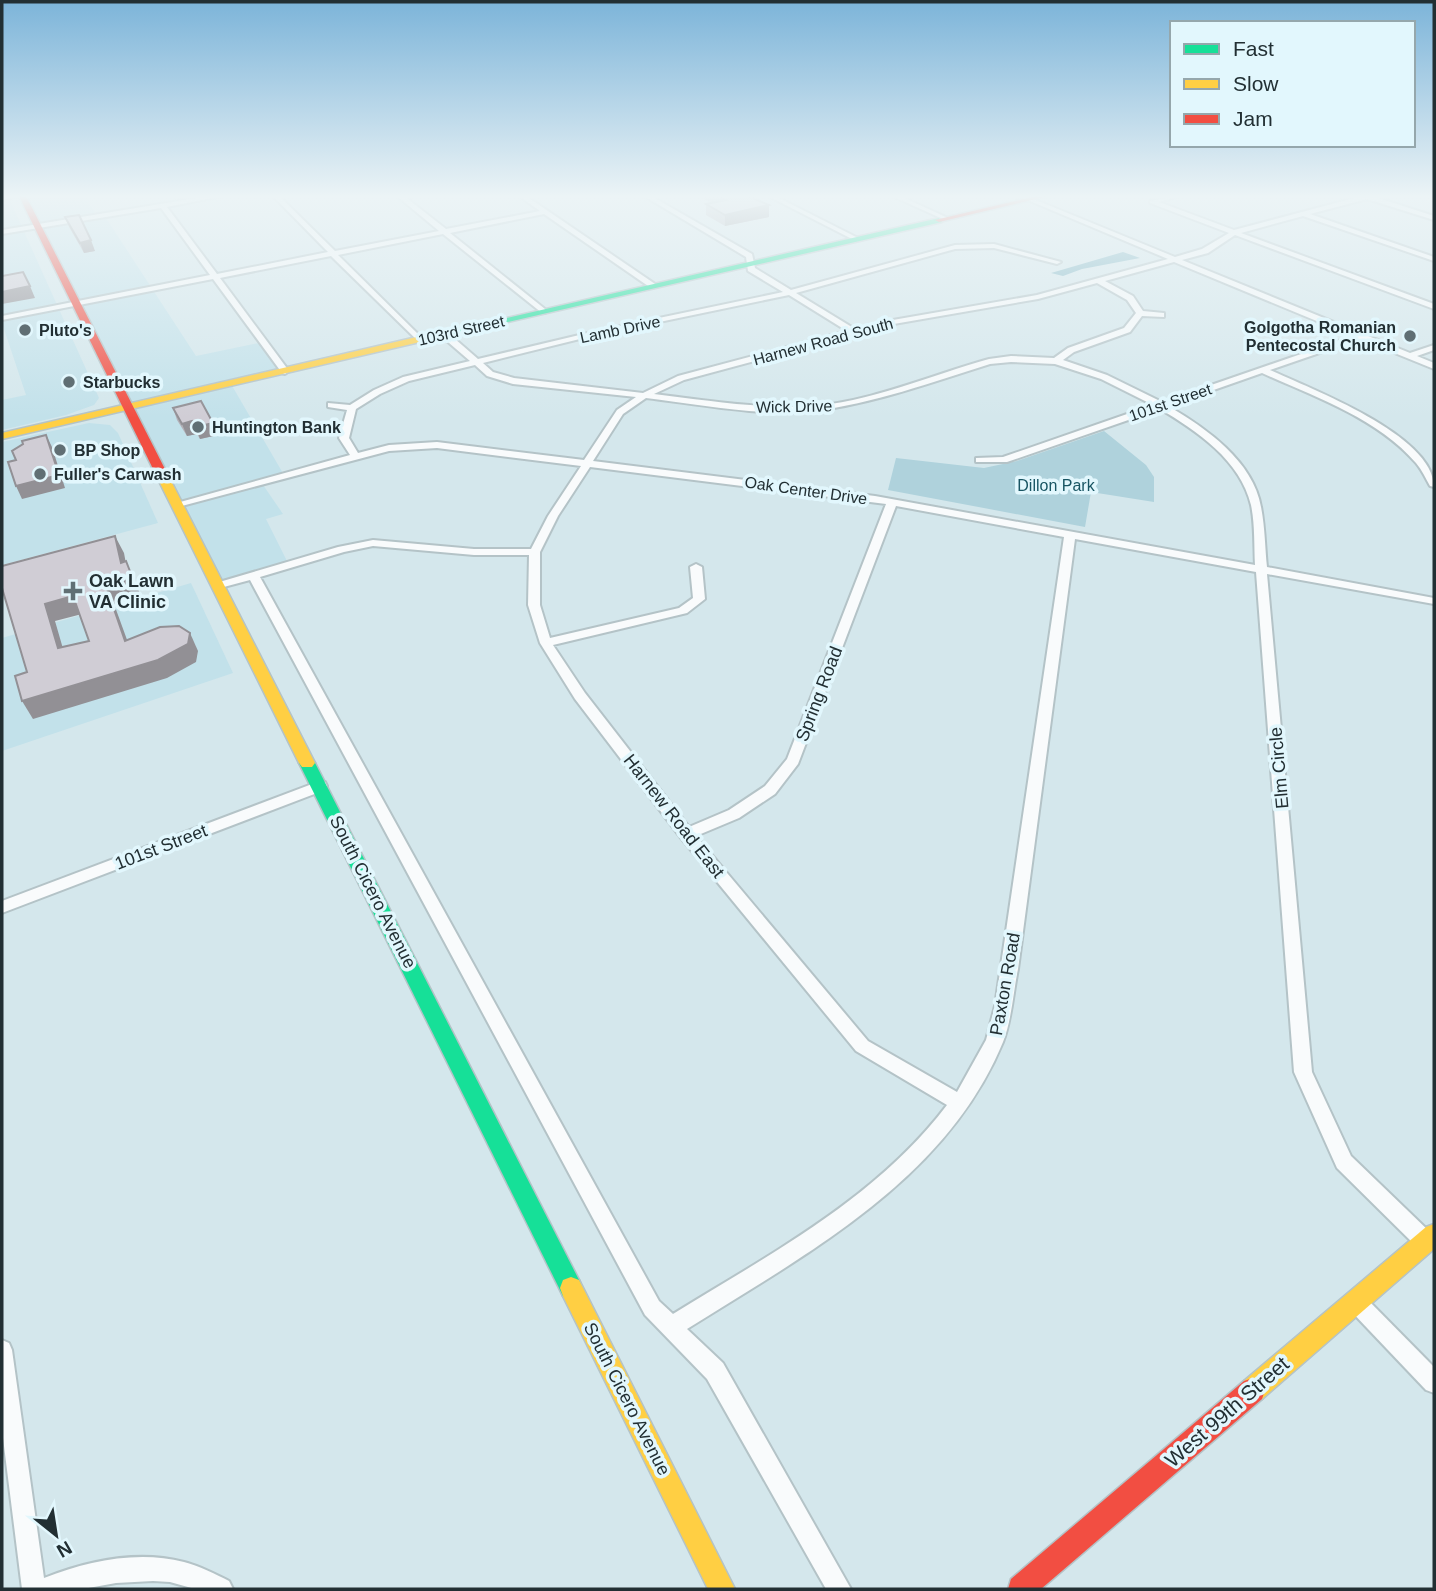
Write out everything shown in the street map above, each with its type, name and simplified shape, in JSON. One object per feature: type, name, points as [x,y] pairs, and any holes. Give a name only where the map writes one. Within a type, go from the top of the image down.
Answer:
[{"type":"main road","name":"South Cicero Avenue","points":[[59,270],[220,586],[722,1589]]},
{"type":"main road","name":"103rd Street","points":[[2,436],[720,270]]},
{"type":"main road","name":"West 99th Street","points":[[1021,1589],[1430,1239]]},
{"type":"street","points":[[210,270],[285,371]]},
{"type":"street","points":[[2,318],[250,270]]},
{"type":"street","points":[[349,270],[419,340]]},
{"type":"street","points":[[491,270],[542,312]]},
{"type":"street","points":[[632,270],[654,285]]},
{"type":"street","points":[[753,270],[852,331]]},
{"type":"street","name":"Lamb Drive","points":[[352,408],[377,392],[406,379],[789,293],[871,270]]},
{"type":"street","name":"Harnew Road South","points":[[587,463],[620,412],[645,395],[681,378],[852,331],[1038,297],[1137,270]]},
{"type":"street","points":[[1199,270],[1434,366]]},
{"type":"street","points":[[1337,270],[1434,307]]},
{"type":"street","points":[[1099,281],[1130,298],[1140,313],[1161,315]]},
{"type":"street","name":"Wick Drive","points":[[444,334],[490,374],[513,381],[757,408],[810,409],[854,402],[989,362],[1011,359],[1056,360],[1071,350],[1127,330],[1140,313]]},
{"type":"street","name":"101st Street","points":[[979,460],[1004,460],[1360,335]]},
{"type":"street","points":[[1410,356],[1434,347]]},
{"type":"street","name":"Elm Circle","points":[[1056,360],[1096,374],[1158,406],[1205,435],[1238,468],[1256,505],[1303,1072],[1344,1162],[1430,1239]]},
{"type":"street","points":[[1262,370],[1353,413],[1388,433],[1412,454],[1434,484]]},
{"type":"street","points":[[331,405],[352,408],[344,438],[355,456]]},
{"type":"street","name":"Oak Center Drive","points":[[178,504],[355,456],[413,444],[587,463],[892,503],[1434,601]]},
{"type":"street","name":"Harnew Road East","points":[[587,463],[553,516],[536,552],[534,605],[545,643],[580,696],[686,834],[862,1046],[961,1104]]},
{"type":"street","name":"Spring Road","points":[[686,834],[734,814],[770,790],[793,761],[892,503]]},
{"type":"street","name":"Paxton Road","points":[[673,1326],[847,1213],[886,1184],[914,1159],[961,1104],[977,1079],[996,1039],[1010,969],[1070,534]]},
{"type":"street","points":[[220,586],[342,549],[373,543],[474,552],[536,552]]},
{"type":"street","points":[[545,643],[682,611],[699,599],[696,567]]},
{"type":"street","points":[[253,575],[652,1308],[673,1326],[715,1371],[838,1589]]},
{"type":"street","name":"101st Street","points":[[2,907],[320,786]]},
{"type":"street","points":[[1356,1302],[1434,1382]]},
{"type":"street","points":[[2,1350],[34,1589]]},
{"type":"street","points":[[47,1589],[69,1580],[120,1570],[184,1573],[221,1589]]},
{"type":"shaded area","points":[[2,270],[41,270],[99,398],[94,405],[66,415],[2,430],[2,400],[26,395],[2,323]]},
{"type":"shaded area","points":[[60,270],[140,270],[196,356],[263,342],[285,371],[231,384],[284,475],[261,482],[283,514],[266,519],[289,565],[220,585]]},
{"type":"shaded area","points":[[1060,270],[1079,270],[1063,276],[1051,273]]},
{"type":"shaded area","points":[[89,423],[110,425],[118,433],[158,523],[2,565],[2,442]]},
{"type":"shaded area","points":[[191,583],[233,673],[2,751],[2,638]]},
{"type":"green space","name":"Dillon Park","points":[[1104,431],[1146,465],[1154,477],[1154,502],[1091,492],[1085,527],[888,490],[896,458],[984,468],[1017,461]]},
{"type":"building","points":[[23,272],[30,286],[2,292],[2,276]]},
{"type":"building","points":[[201,401],[213,423],[196,427],[192,421],[182,424],[173,408]]},
{"type":"building","points":[[46,435],[59,475],[16,486],[8,462],[16,460],[12,451],[23,444],[22,441]]},
{"type":"building","points":[[115,536],[121,563],[126,561],[133,579],[106,586],[125,641],[160,627],[179,626],[190,633],[188,644],[158,660],[22,701],[15,676],[27,672],[2,588],[2,566]],"holes":[[[73,596],[89,641],[58,648],[45,604]]]},
{"type":"traffic: fast","points":[[434,336],[720,270]]},
{"type":"traffic: fast","points":[[307,763],[571,1288]]},
{"type":"traffic: slow","points":[[2,436],[434,336]]},
{"type":"traffic: slow","points":[[163,477],[307,763]]},
{"type":"traffic: slow","points":[[1253,1390],[1434,1235]]},
{"type":"traffic: slow","points":[[571,1288],[722,1589]]},
{"type":"traffic: jam","points":[[59,270],[163,477]]},
{"type":"traffic: jam","points":[[1021,1589],[1253,1390]]},
{"type":"place","name":"Pluto's","points":[[25,330]]},
{"type":"place","name":"Golgotha Romanian Pentecostal Church","points":[[1410,336]]},
{"type":"place","name":"Starbucks","points":[[69,382]]},
{"type":"place","name":"Huntington Bank","points":[[198,427]]},
{"type":"place","name":"BP Shop","points":[[60,450]]},
{"type":"place","name":"Fuller's Carwash","points":[[40,474]]},
{"type":"place","name":"Oak Lawn VA Clinic","points":[[73,591]]}]
